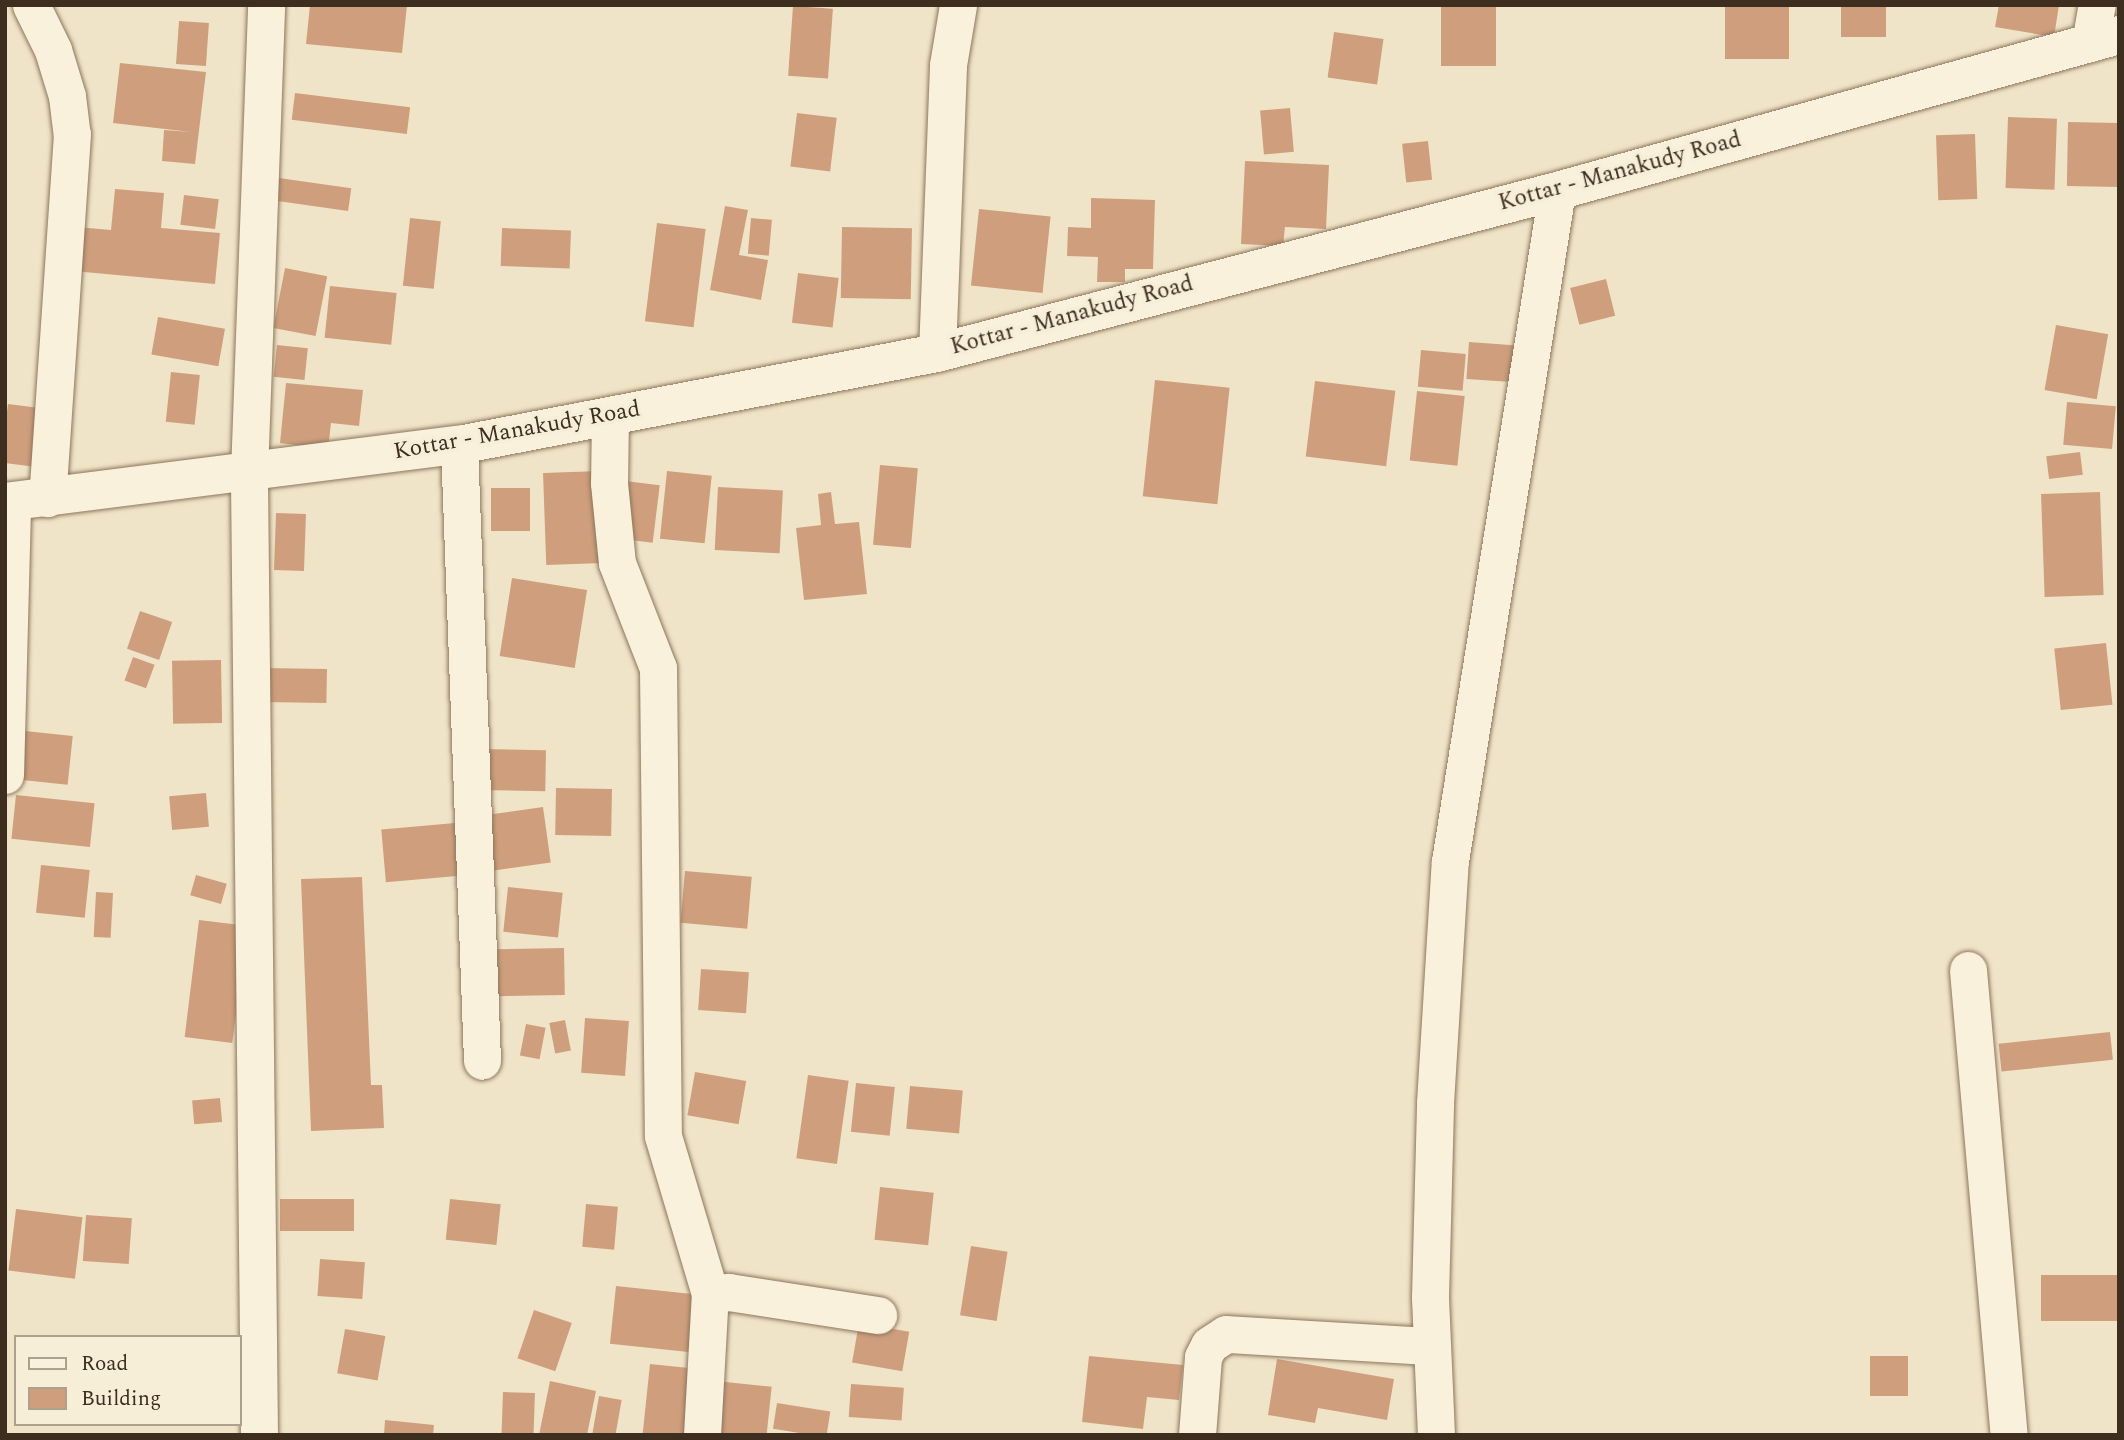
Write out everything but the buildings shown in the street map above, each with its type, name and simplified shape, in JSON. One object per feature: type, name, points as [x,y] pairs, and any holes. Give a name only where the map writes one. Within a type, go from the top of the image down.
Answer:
[{"type":"main road","name":"Kottar - Manakudy Road","points":[[21,500],[459,445],[937,353],[1557,191],[2104,39]]},
{"type":"street","points":[[5,775],[21,500],[72,134],[54,50],[31,5]]},
{"type":"street","points":[[259,1435],[249,473],[266,5]]},
{"type":"street","points":[[937,353],[948,65],[958,5]]},
{"type":"street","points":[[2097,5],[2104,39]]},
{"type":"street","points":[[1436,1435],[1431,1346],[1435,1103],[1450,861],[1557,191]]},
{"type":"street","points":[[610,415],[609,483],[617,563],[658,668],[663,1136],[710,1294],[702,1435]]},
{"type":"street","points":[[459,445],[482,1061]]},
{"type":"street","points":[[1968,970],[2009,1435]]},
{"type":"street","points":[[710,1294],[762,1296],[878,1315]]},
{"type":"street","points":[[1197,1435],[1203,1357],[1209,1345],[1226,1334],[1431,1346]]}]
